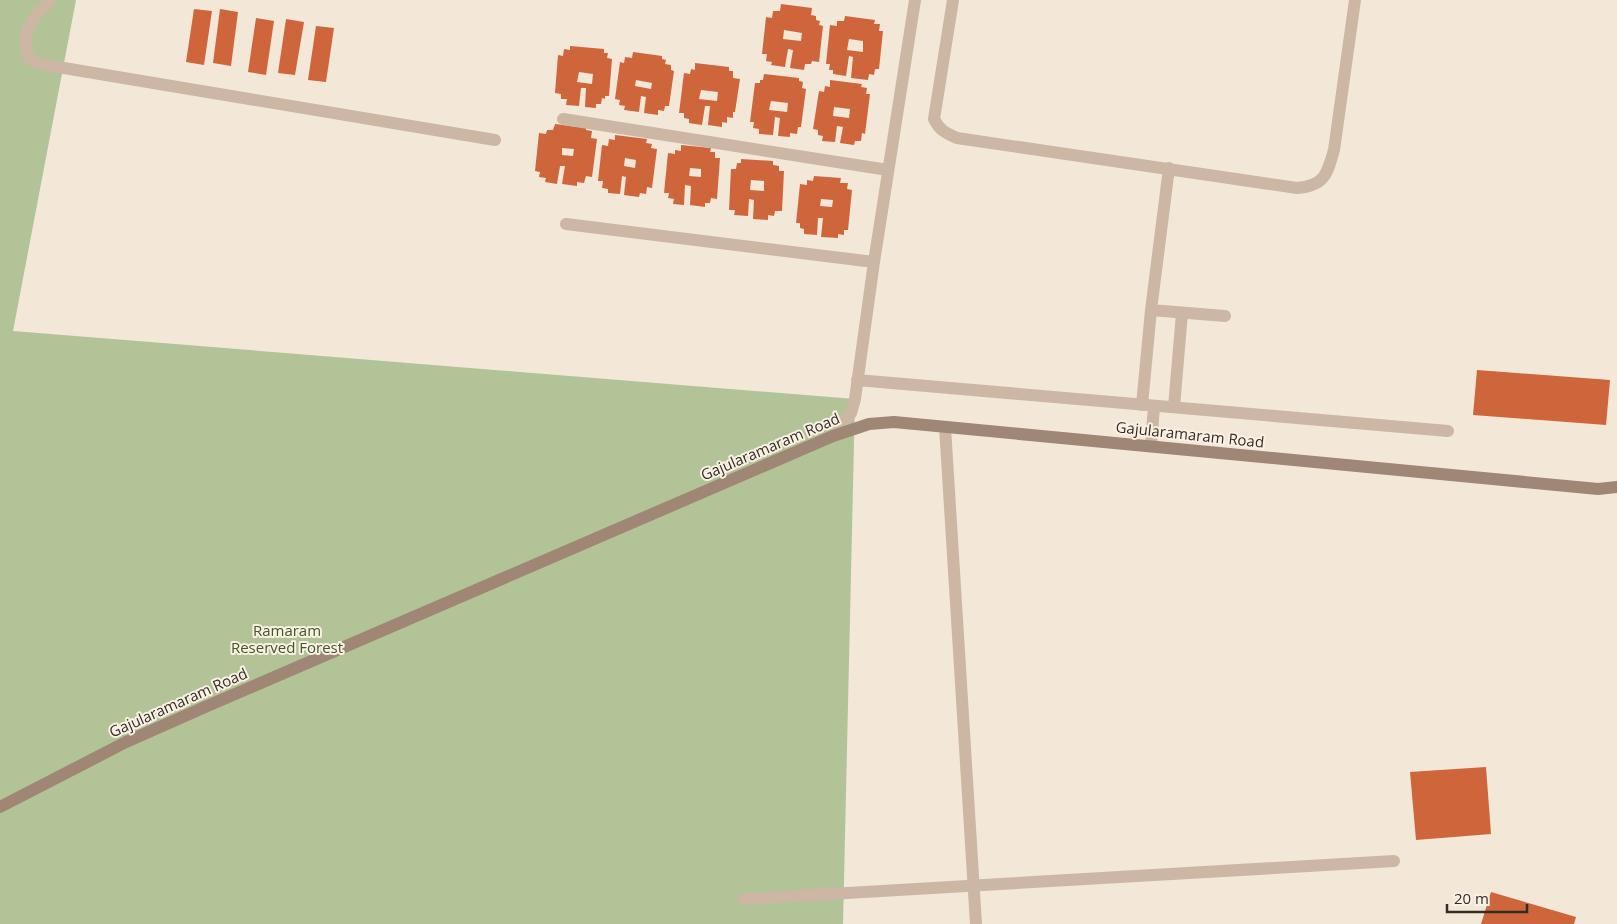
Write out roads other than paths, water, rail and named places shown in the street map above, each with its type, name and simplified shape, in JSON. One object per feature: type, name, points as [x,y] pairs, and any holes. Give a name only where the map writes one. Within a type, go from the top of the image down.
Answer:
[{"type":"main road","name":"Gajularamaram Road","points":[[0,808],[126,742],[833,436],[869,424],[894,422],[1588,488],[1617,487]]},
{"type":"street","points":[[52,0],[39,11],[30,23],[25,37],[30,59],[40,64],[495,140]]},
{"type":"street","points":[[833,436],[851,413],[915,0]]},
{"type":"street","points":[[953,0],[934,120],[938,128],[944,133],[957,138],[1296,188],[1310,187],[1320,182],[1328,172],[1334,150],[1355,0]]},
{"type":"street","points":[[562,119],[888,170]]},
{"type":"street","points":[[1151,446],[1148,405],[1151,310],[1169,168]]},
{"type":"street","points":[[566,224],[874,262]]},
{"type":"street","points":[[1151,310],[1225,316]]},
{"type":"street","points":[[1174,407],[1182,313]]},
{"type":"street","points":[[857,380],[1448,432]]},
{"type":"street","points":[[945,427],[976,924]]},
{"type":"street","points":[[744,899],[1394,861]]},
{"type":"park label","name":"Ramaram Reserved Forest","points":[[287,638]]}]
